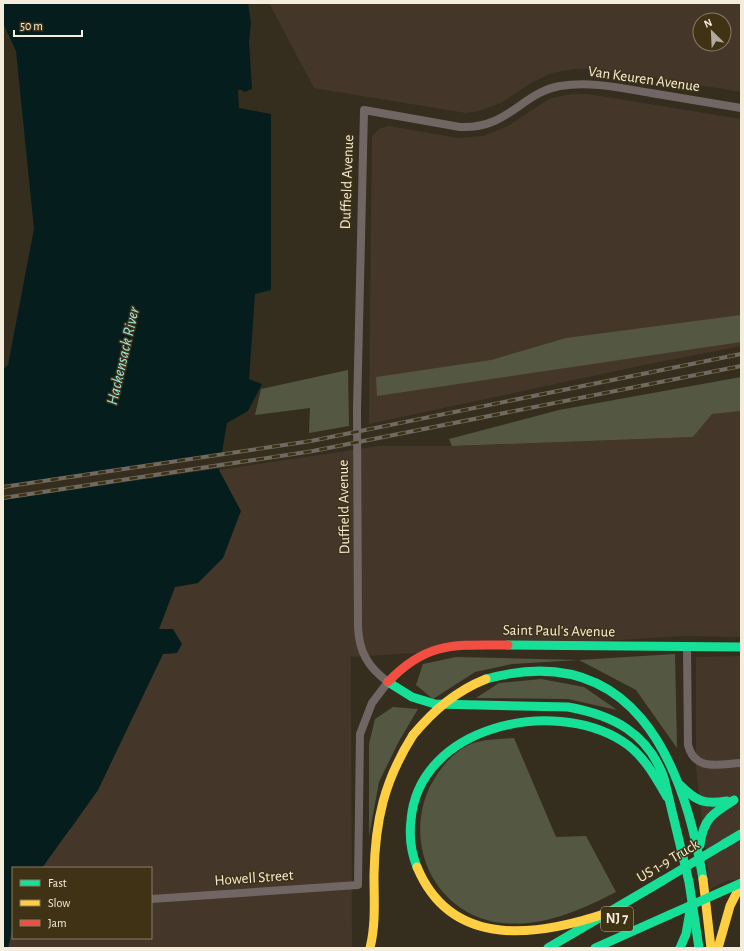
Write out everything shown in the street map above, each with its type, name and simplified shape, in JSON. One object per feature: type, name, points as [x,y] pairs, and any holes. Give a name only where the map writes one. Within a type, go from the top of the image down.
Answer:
[{"type":"main road","name":"Saint Paul's Avenue","points":[[388,682],[400,668],[413,659],[433,650],[457,645],[741,647]]},
{"type":"main road","points":[[370,948],[374,929],[375,841],[379,810],[393,770],[413,735],[444,702],[465,688],[486,679],[518,671],[550,671],[581,678],[604,688],[629,705],[651,728],[668,755],[679,784],[699,854],[705,891],[711,948]]},
{"type":"main road","points":[[388,682],[413,698],[434,704],[560,705],[582,708],[603,715],[628,729],[649,751],[662,772],[692,894],[699,948]]},
{"type":"main road","points":[[610,912],[562,926],[525,931],[503,931],[482,928],[452,915],[434,899],[424,886],[412,858],[409,842],[409,824],[412,806],[421,784],[431,768],[442,756],[455,746],[474,736],[517,724],[543,721],[567,721],[600,729],[627,744],[645,762],[667,796]]},
{"type":"main road","points":[[679,784],[695,799],[704,803],[712,804],[737,798]]},
{"type":"main road","points":[[699,854],[702,828],[706,820],[737,798]]},
{"type":"main road","name":"US 1-9 Truck","points":[[610,912],[741,834]]},
{"type":"main road","points":[[679,882],[712,863]]},
{"type":"main road","points":[[595,948],[741,883]]},
{"type":"main road","points":[[718,948],[730,906],[741,883]]},
{"type":"main road","points":[[680,948],[686,934],[692,894]]},
{"type":"main road","name":"NJ 7","points":[[548,948],[610,912]]},
{"type":"street","name":"Van Keuren Avenue","points":[[364,110],[460,127],[474,127],[503,118],[552,88],[589,84],[741,108]]},
{"type":"street","name":"Duffield Avenue","points":[[364,110],[357,410],[358,628],[361,649],[367,662],[388,682]]},
{"type":"street","points":[[687,647],[688,745],[692,756],[702,765],[741,763]]},
{"type":"street","name":"Howell Street","points":[[152,899],[358,885],[360,734],[372,703],[388,682]]},
{"type":"shaded area","points":[[269,3],[741,3],[741,92],[600,69],[574,69],[551,73],[531,83],[501,103],[479,111],[466,113],[314,88]]},
{"type":"shaded area","points":[[571,94],[588,94],[741,119],[741,346],[639,366],[369,424],[372,136],[379,129],[389,126],[458,138],[483,136],[508,126],[549,99]]},
{"type":"shaded area","points":[[741,411],[741,637],[683,636],[351,657],[352,948],[8,948],[12,931],[12,939],[152,939],[152,867],[42,867],[66,830],[71,829],[98,790],[163,654],[177,653],[159,629],[175,587],[198,583],[219,470],[379,446],[452,446],[693,437],[712,414]]},
{"type":"shaded area","points":[[741,656],[741,880],[729,880],[710,889],[696,768],[696,657]]},
{"type":"green space","points":[[741,315],[741,342],[377,396],[376,377],[491,360],[566,338]]},
{"type":"green space","points":[[348,370],[349,426],[309,433],[310,408],[255,415],[261,389]]},
{"type":"green space","points":[[741,377],[741,411],[712,414],[693,437],[452,446],[449,439],[559,410]]},
{"type":"green space","points":[[675,654],[677,748],[636,690],[579,660]]},
{"type":"green space","points":[[456,657],[579,660],[512,664],[475,672],[433,699],[416,685],[423,664]]},
{"type":"green space","points":[[541,679],[584,687],[617,710],[568,699],[476,698],[499,683]]},
{"type":"green space","points":[[393,707],[418,709],[399,741],[379,782],[369,836],[369,744],[375,719]]},
{"type":"green space","points":[[514,738],[556,837],[586,836],[616,892],[562,916],[548,920],[518,924],[503,923],[478,917],[456,904],[440,888],[428,867],[421,844],[421,820],[426,796],[438,773],[446,763],[460,750],[471,744]]},
{"type":"water","name":"Hackensack River","points":[[3,3],[248,3],[251,23],[249,41],[252,89],[244,92],[242,90],[238,90],[239,108],[271,114],[271,290],[255,294],[249,379],[262,384],[248,411],[227,423],[219,470],[241,511],[223,558],[198,583],[175,587],[159,629],[173,629],[182,644],[177,653],[163,654],[98,790],[43,867],[12,867],[12,931],[8,948],[3,948],[3,369],[8,365],[34,229],[16,51],[3,23]]},
{"type":"pier","points":[[224,454],[221,468],[3,500],[3,486]]},
{"type":"railway","points":[[3,487],[311,441],[741,354]]},
{"type":"railway","points":[[3,498],[313,451],[741,366]]},
{"type":"traffic: fast","points":[[508,645],[741,647]]},
{"type":"traffic: fast","points":[[486,679],[536,671],[579,676],[614,693],[642,719],[664,752],[681,792],[694,834],[703,879]]},
{"type":"traffic: fast","points":[[388,682],[412,697],[435,704],[568,707],[600,715],[614,721],[638,738],[649,749],[664,778],[689,882],[699,948]]},
{"type":"traffic: fast","points":[[417,867],[412,850],[410,826],[419,788],[438,762],[463,742],[493,729],[527,722],[561,722],[593,728],[622,741],[636,752],[648,766],[667,797]]},
{"type":"traffic: fast","points":[[680,785],[691,795],[706,802],[727,801]]},
{"type":"traffic: fast","points":[[700,845],[701,836],[710,818],[734,800]]},
{"type":"traffic: fast","points":[[724,844],[741,834]]},
{"type":"traffic: fast","points":[[662,881],[724,844]]},
{"type":"traffic: fast","points":[[548,948],[662,881]]},
{"type":"traffic: fast","points":[[669,915],[741,883]]},
{"type":"traffic: fast","points":[[680,948],[686,934],[690,911]]},
{"type":"traffic: fast","points":[[595,948],[669,915]]},
{"type":"traffic: slow","points":[[413,735],[437,709],[455,695],[486,679]]},
{"type":"traffic: slow","points":[[370,948],[374,921],[374,875],[376,837],[379,819],[388,785],[403,752],[413,735]]},
{"type":"traffic: slow","points":[[417,867],[432,894],[452,913],[475,924],[500,930],[527,930],[555,927],[610,912]]},
{"type":"traffic: slow","points":[[703,879],[711,948]]},
{"type":"traffic: slow","points":[[718,948],[730,906],[741,884]]},
{"type":"traffic: jam","points":[[388,682],[402,669],[429,652],[457,646],[508,645]]}]
